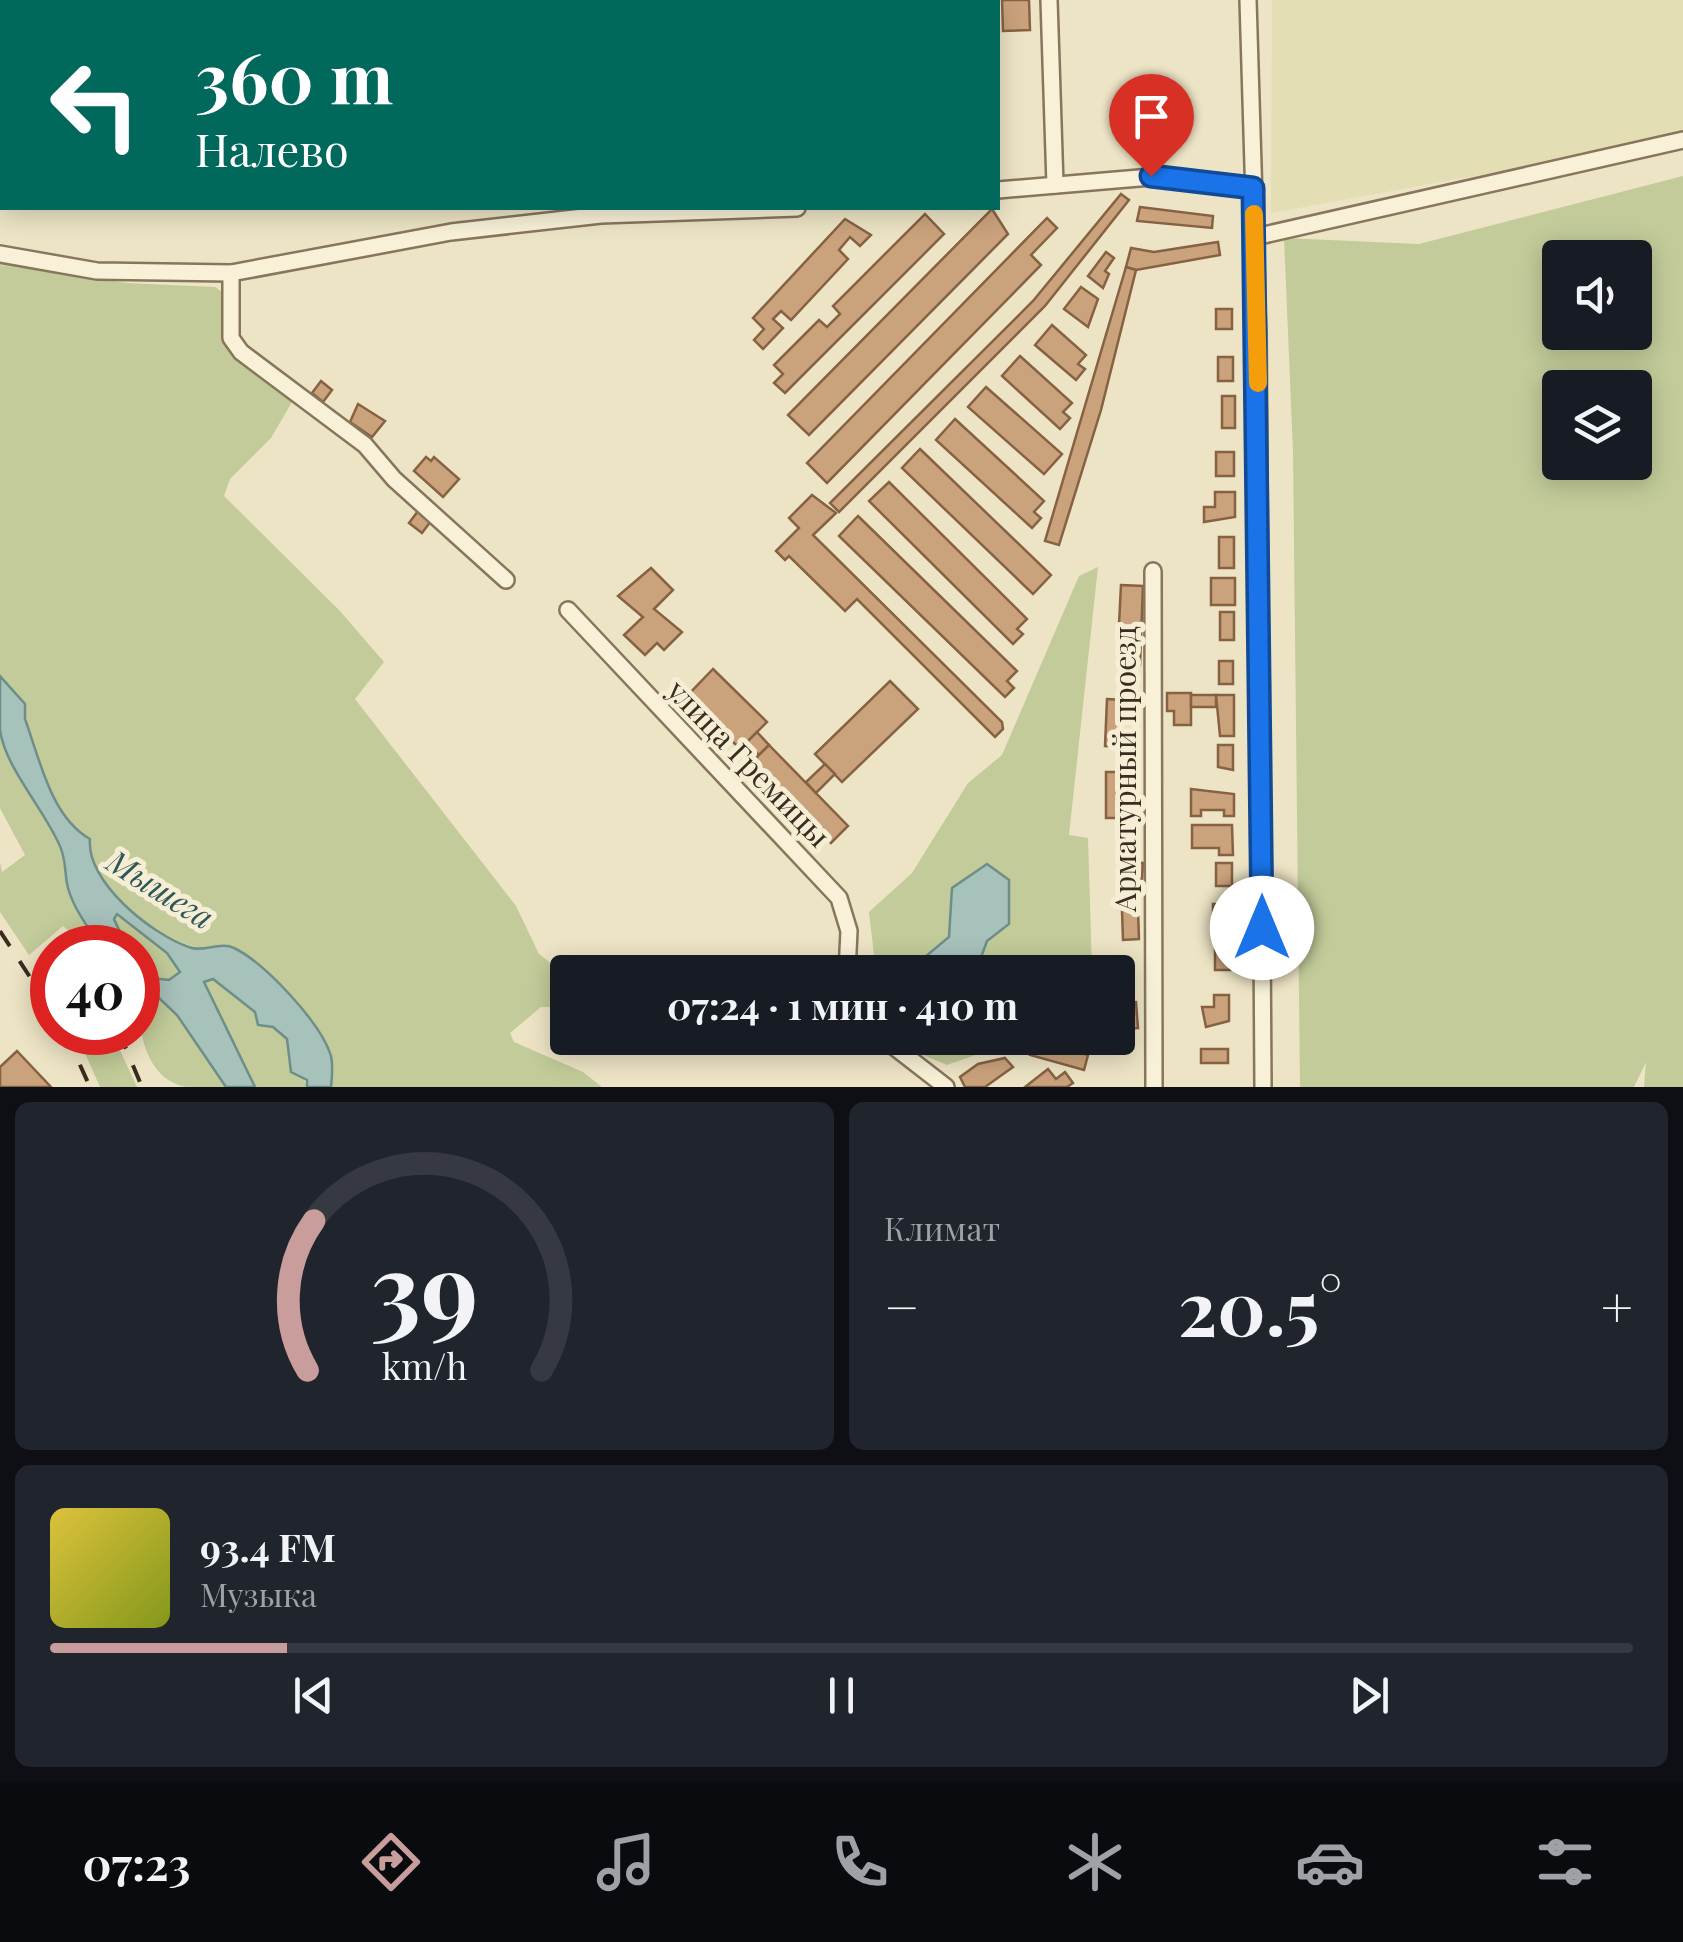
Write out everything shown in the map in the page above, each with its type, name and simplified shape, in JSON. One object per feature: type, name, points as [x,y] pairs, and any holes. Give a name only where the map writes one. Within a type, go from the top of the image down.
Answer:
[{"type":"street","points":[[1049,0],[1055,185]]},
{"type":"street","points":[[1248,0],[1255,237],[1263,1087]]},
{"type":"street","points":[[1255,237],[1683,140]]},
{"type":"street","points":[[1000,190],[1151,176],[1253,188]]},
{"type":"street","points":[[0,254],[96,271],[231,273],[451,232],[602,215],[741,210]]},
{"type":"street","points":[[231,273],[230,338],[241,352],[365,445],[394,479],[506,580]]},
{"type":"street","name":"Арматурный проезд","points":[[1153,571],[1154,1087]]},
{"type":"street","name":"улица Гремицы","points":[[568,610],[839,898],[849,931],[847,955]]},
{"type":"street","points":[[904,1055],[946,1087]]},
{"type":"shaded area","points":[[1272,0],[1683,0],[1683,138],[1271,213]]},
{"type":"green space","points":[[1683,176],[1683,1087],[1644,1087],[1646,1062],[1634,1087],[1300,1087],[1293,451],[1284,238],[1419,244]]},
{"type":"green space","points":[[0,265],[127,283],[215,287],[225,294],[228,348],[292,402],[271,438],[230,479],[224,496],[340,611],[384,662],[355,699],[516,906],[539,954],[550,963],[550,1007],[541,1007],[510,1033],[514,1042],[583,1072],[602,1087],[331,1087],[331,1057],[209,948],[191,946],[160,931],[160,925],[150,925],[115,894],[92,857],[90,839],[66,816],[49,786],[25,719],[25,704],[0,676]]},
{"type":"green space","points":[[1098,567],[1069,835],[1088,838],[1091,955],[982,955],[987,941],[952,888],[949,937],[927,955],[874,955],[869,912],[912,873],[968,783],[1002,755],[1079,576]]},
{"type":"green space","points":[[0,735],[24,787],[37,798],[61,847],[69,869],[66,884],[87,925],[30,925],[29,955],[0,912],[0,862],[2,872],[25,855],[0,808]]},
{"type":"green space","points":[[117,913],[132,925],[117,925]]},
{"type":"green space","points":[[160,947],[180,972],[169,980],[160,979]]},
{"type":"green space","points":[[213,979],[288,1039],[307,1087],[255,1087],[204,982]]},
{"type":"green space","points":[[160,999],[177,1015],[226,1087],[186,1087],[168,1079],[149,1055],[160,1055]]},
{"type":"green space","points":[[86,1055],[122,1055],[137,1087],[100,1087]]},
{"type":"green space","points":[[923,1055],[976,1055],[947,1065]]},
{"type":"water","points":[[0,676],[25,704],[25,719],[56,802],[90,839],[98,872],[110,889],[149,925],[131,925],[117,914],[117,925],[87,925],[71,896],[59,844],[9,758],[0,730]]},
{"type":"water","points":[[987,864],[1009,880],[1009,924],[987,941],[982,955],[927,955],[949,937],[952,888]]},
{"type":"water","points":[[160,933],[194,948],[229,946],[261,967],[304,1011],[325,1042],[332,1060],[331,1087],[307,1087],[307,1080],[291,1072],[287,1039],[273,1027],[258,1025],[255,1012],[213,979],[204,982],[255,1087],[226,1087],[177,1015],[160,999],[160,979],[169,980],[180,972],[160,948]]},
{"type":"building","points":[[1002,0],[1029,0],[1030,30],[1003,31]]},
{"type":"building","points":[[1121,194],[1129,200],[1045,306],[839,512],[830,503],[1033,301]]},
{"type":"building","points":[[1140,207],[1213,216],[1212,228],[1137,221]]},
{"type":"building","points":[[993,210],[1008,234],[809,435],[788,415]]},
{"type":"building","points":[[925,214],[944,234],[785,393],[774,383],[783,374],[774,365],[819,320],[827,327],[840,314],[833,306]]},
{"type":"building","points":[[1047,218],[1057,228],[1031,255],[1041,265],[827,483],[807,463]]},
{"type":"building","points":[[845,219],[871,235],[860,246],[850,237],[839,250],[848,259],[791,320],[781,311],[773,319],[783,328],[763,349],[754,340],[764,329],[753,318]]},
{"type":"building","points":[[1218,242],[1220,255],[1136,270],[1126,267],[1131,248],[1154,252]]},
{"type":"building","points":[[1106,252],[1114,258],[1105,271],[1109,274],[1103,288],[1088,276]]},
{"type":"building","points":[[1126,267],[1136,270],[1101,410],[1059,545],[1045,541]]},
{"type":"building","points":[[1081,287],[1098,299],[1088,327],[1064,309]]},
{"type":"building","points":[[1216,309],[1232,309],[1232,329],[1216,329]]},
{"type":"building","points":[[1052,325],[1086,355],[1078,364],[1085,369],[1076,380],[1035,345]]},
{"type":"building","points":[[1020,356],[1072,403],[1063,412],[1070,418],[1060,429],[1002,376]]},
{"type":"building","points":[[1218,357],[1233,357],[1233,381],[1218,381]]},
{"type":"building","points":[[321,381],[332,390],[323,402],[312,393]]},
{"type":"building","points":[[986,387],[1062,454],[1044,474],[968,407]]},
{"type":"building","points":[[1222,396],[1235,396],[1235,428],[1222,428]]},
{"type":"building","points":[[358,404],[385,421],[372,437],[350,422]]},
{"type":"building","points":[[955,419],[1044,501],[1034,512],[1041,518],[1032,528],[936,440]]},
{"type":"building","points":[[920,449],[1051,575],[1033,594],[902,468]]},
{"type":"building","points":[[1216,452],[1234,452],[1234,476],[1216,476]]},
{"type":"building","points":[[426,457],[431,461],[434,457],[459,479],[443,497],[414,471]]},
{"type":"building","points":[[889,482],[1027,619],[1017,629],[1023,634],[1013,644],[869,501]]},
{"type":"building","points":[[1215,492],[1235,492],[1235,517],[1204,522],[1204,507],[1215,507]]},
{"type":"building","points":[[812,495],[836,513],[813,535],[1002,722],[1003,729],[995,737],[857,599],[845,611],[789,556],[785,560],[776,551],[799,528],[789,518]]},
{"type":"building","points":[[418,511],[431,521],[422,533],[409,523]]},
{"type":"building","points":[[858,516],[1017,671],[1007,681],[1014,688],[1005,697],[839,536]]},
{"type":"building","points":[[1219,537],[1234,537],[1234,568],[1219,568]]},
{"type":"building","points":[[651,568],[673,590],[654,609],[682,632],[664,650],[657,643],[645,655],[624,635],[643,617],[618,596]]},
{"type":"building","points":[[1211,578],[1235,578],[1235,605],[1211,605]]},
{"type":"building","points":[[1121,585],[1143,586],[1140,665],[1117,664]]},
{"type":"building","points":[[1220,612],[1234,612],[1234,640],[1220,640]]},
{"type":"building","points":[[1219,661],[1233,661],[1233,684],[1219,684]]},
{"type":"building","points":[[713,669],[767,722],[740,749],[687,696]]},
{"type":"building","points":[[890,681],[918,709],[842,782],[815,754]]},
{"type":"building","points":[[1167,693],[1191,693],[1191,725],[1174,725],[1174,711],[1167,711]]},
{"type":"building","points":[[1191,695],[1216,695],[1216,707],[1191,707]]},
{"type":"building","points":[[1216,695],[1234,695],[1234,736],[1220,736]]},
{"type":"building","points":[[1107,699],[1123,700],[1120,747],[1105,746]]},
{"type":"building","points":[[757,732],[769,745],[759,755],[747,742]]},
{"type":"building","points":[[769,745],[848,826],[831,843],[752,762]]},
{"type":"building","points":[[1218,745],[1233,745],[1233,770],[1218,767]]},
{"type":"building","points":[[825,764],[835,774],[816,793],[806,782]]},
{"type":"building","points":[[1106,772],[1123,772],[1123,818],[1106,818]]},
{"type":"building","points":[[1191,789],[1234,794],[1234,816],[1224,816],[1224,810],[1201,810],[1201,816],[1191,816]]},
{"type":"building","points":[[1192,825],[1232,825],[1233,855],[1219,855],[1219,848],[1192,848]]},
{"type":"building","points":[[1128,862],[1143,863],[1141,895],[1126,894]]},
{"type":"building","points":[[1216,863],[1232,863],[1232,886],[1216,886]]},
{"type":"building","points":[[1213,904],[1231,904],[1231,931],[1213,931]]},
{"type":"building","points":[[1138,910],[1139,939],[1123,940],[1122,911]]},
{"type":"building","points":[[1215,945],[1230,945],[1230,970],[1215,970]]},
{"type":"building","points":[[1214,995],[1229,995],[1229,1021],[1206,1027],[1202,1007],[1214,1007]]},
{"type":"building","points":[[1201,1049],[1228,1049],[1228,1063],[1201,1063]]},
{"type":"building","points":[[17,1051],[51,1087],[0,1087],[0,1067]]},
{"type":"building","points":[[1030,1055],[1088,1055],[1084,1070]]},
{"type":"building","points":[[1005,1058],[1013,1067],[985,1087],[965,1087],[960,1077],[978,1064]]},
{"type":"building","points":[[1048,1069],[1056,1079],[1065,1072],[1073,1083],[1067,1087],[1025,1087]]},
{"type":"railway","points":[[0,931],[30,977]]},
{"type":"railway","points":[[75,1055],[90,1087]]},
{"type":"railway","points":[[129,1055],[142,1087]]},
{"type":"slow traffic","points":[[1254,214],[1258,383]]},
{"type":"route","points":[[1151,176],[1253,188],[1258,332],[1262,928]]},
{"type":"water label","name":"Мышега","points":[[160,890]]}]
